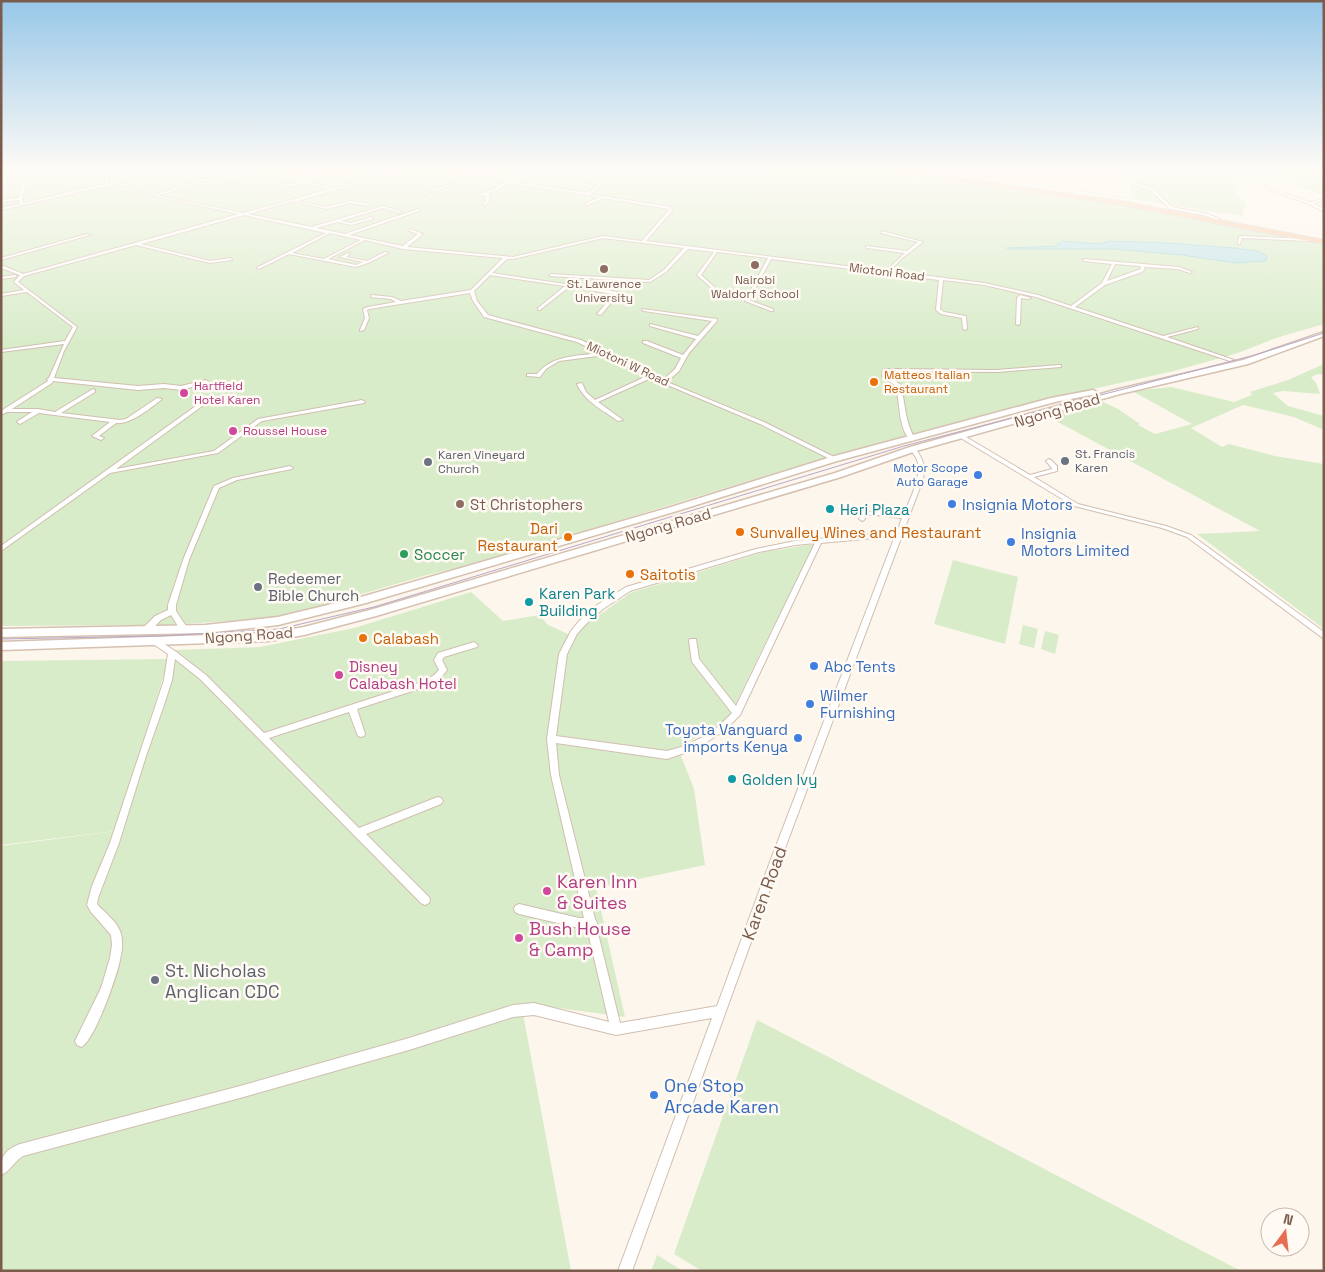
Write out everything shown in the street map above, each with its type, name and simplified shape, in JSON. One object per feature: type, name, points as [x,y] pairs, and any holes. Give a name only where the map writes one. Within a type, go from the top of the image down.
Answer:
[{"type":"highway","points":[[1255,228],[1323,241]]},
{"type":"highway","points":[[1265,228],[1323,241]]},
{"type":"main road","name":"Ngong Road","points":[[1,633],[184,630],[278,621],[388,592],[674,509],[834,459],[1023,408],[1232,360],[1324,328]]},
{"type":"main road","name":"Ngong Road","points":[[1,646],[269,637],[314,628],[838,475],[912,449],[1118,392],[1245,362],[1324,334]]},
{"type":"main road","points":[[1023,408],[1032,410],[1036,415]]},
{"type":"main road","points":[[442,576],[438,579],[438,586],[441,588],[453,588]]},
{"type":"main road","points":[[388,592],[398,590],[407,595],[404,602],[396,605]]},
{"type":"street","points":[[1,278],[19,276],[191,228]]},
{"type":"street","name":"Miotoni Road","points":[[308,228],[403,248],[506,258],[601,237],[941,279],[1010,289],[1163,336],[1232,360]]},
{"type":"street","points":[[344,236],[366,228]]},
{"type":"street","points":[[644,242],[656,228]]},
{"type":"street","points":[[403,248],[421,234],[410,230]]},
{"type":"street","points":[[259,268],[328,232]]},
{"type":"street","points":[[882,232],[922,242],[897,261],[888,272]]},
{"type":"street","points":[[1,259],[88,235]]},
{"type":"street","points":[[1239,243],[1241,237],[1309,240],[1306,238]]},
{"type":"street","points":[[324,260],[363,240]]},
{"type":"street","points":[[135,244],[210,262],[231,259]]},
{"type":"street","points":[[551,275],[650,281],[665,271],[687,247]]},
{"type":"street","points":[[867,247],[908,252]]},
{"type":"street","points":[[716,250],[699,275],[723,296]]},
{"type":"street","points":[[289,253],[356,266],[386,253]]},
{"type":"street","points":[[348,254],[342,257],[367,262]]},
{"type":"street","points":[[362,330],[367,318],[366,309],[472,291],[506,258]]},
{"type":"street","points":[[770,258],[747,301],[771,310]]},
{"type":"street","points":[[1084,260],[1178,268],[1190,272]]},
{"type":"street","points":[[1104,284],[1114,263]]},
{"type":"street","points":[[1072,307],[1104,284],[1141,271],[1143,269],[1142,265]]},
{"type":"street","points":[[1,266],[19,276]]},
{"type":"street","points":[[1,270],[19,276]]},
{"type":"street","points":[[489,274],[617,293],[599,314]]},
{"type":"street","points":[[3,411],[50,382],[75,325],[16,282],[19,276]]},
{"type":"street","points":[[941,279],[938,310],[943,313],[964,317],[965,329]]},
{"type":"street","points":[[540,309],[568,286]]},
{"type":"street","points":[[1,295],[28,291]]},
{"type":"street","name":"Miotoni W Road","points":[[472,291],[475,301],[486,316],[574,340],[664,382],[762,423],[834,459]]},
{"type":"street","points":[[372,296],[392,298],[401,303]]},
{"type":"street","points":[[1018,324],[1019,297],[1048,303],[1056,302]]},
{"type":"street","points":[[644,310],[715,320],[684,357],[677,370],[664,382]]},
{"type":"street","points":[[652,324],[699,338]]},
{"type":"street","points":[[1163,336],[1196,328]]},
{"type":"street","points":[[1,351],[67,342]]},
{"type":"street","points":[[644,342],[684,357]]},
{"type":"street","points":[[529,375],[538,376],[548,366],[564,358],[606,354]]},
{"type":"street","points":[[912,439],[903,419],[898,385],[884,376],[885,370],[997,371],[1059,366]]},
{"type":"street","points":[[594,402],[651,376]]},
{"type":"street","points":[[50,379],[138,388],[164,386],[182,388],[206,382]]},
{"type":"street","points":[[580,384],[584,392],[594,402],[620,420]]},
{"type":"street","points":[[57,413],[93,391]]},
{"type":"street","points":[[3,411],[38,411],[116,421],[128,420],[160,399]]},
{"type":"street","points":[[108,472],[216,452],[260,420],[362,402]]},
{"type":"street","points":[[1,549],[202,404]]},
{"type":"street","points":[[20,422],[38,411]]},
{"type":"street","points":[[101,438],[95,436],[116,421]]},
{"type":"street","points":[[962,436],[1076,506],[1164,527],[1189,536],[1324,636]]},
{"type":"street","name":"Karen Road","points":[[624,1271],[774,865],[919,482],[923,467],[912,449]]},
{"type":"street","points":[[1028,476],[1055,470],[1049,460]]},
{"type":"street","points":[[184,630],[172,611],[186,560],[216,487],[235,478],[290,468]]},
{"type":"street","points":[[862,519],[865,514],[873,512],[906,516]]},
{"type":"street","points":[[616,1029],[555,775],[551,739],[563,654],[566,645],[582,622],[600,607],[628,589],[758,550],[795,543],[900,534]]},
{"type":"street","points":[[551,739],[651,754],[674,754],[683,751],[730,723],[737,713],[819,541]]},
{"type":"street","points":[[146,630],[158,618],[172,611]]},
{"type":"street","points":[[155,641],[203,677],[424,900]]},
{"type":"street","points":[[693,641],[694,660],[737,713]]},
{"type":"street","points":[[262,737],[428,683],[443,670],[438,660],[441,655],[474,645]]},
{"type":"street","points":[[81,1041],[105,994],[117,945],[116,933],[101,918],[92,905],[95,889],[108,862],[124,816],[170,674],[172,653]]},
{"type":"street","points":[[352,707],[361,734]]},
{"type":"street","points":[[357,833],[438,801]]},
{"type":"street","points":[[519,909],[579,923],[592,923]]},
{"type":"street","points":[[1,1169],[20,1150],[409,1044],[513,1011],[534,1009],[616,1029],[721,1011]]},
{"type":"green space","points":[[1,228],[1245,228],[1324,244],[1324,324],[1276,338],[1238,353],[1174,371],[1030,403],[811,462],[483,562],[427,575],[279,618],[164,625],[1,626]]},
{"type":"green space","points":[[1324,364],[1324,375],[1318,374],[1311,377],[1316,383],[1320,394],[1283,391],[1273,393],[1288,406],[1324,416],[1324,430],[1294,417],[1243,405],[1191,428],[1222,447],[1229,444],[1275,456],[1324,464],[1324,629],[1197,534],[1260,531],[1045,415],[1099,400],[1118,409],[1140,424],[1138,425],[1155,434],[1192,424],[1132,391],[1171,387],[1234,402],[1252,395],[1250,392],[1288,380]]},
{"type":"green space","points":[[814,544],[728,719],[678,748],[694,789],[705,865],[596,888],[625,1017],[521,1003],[571,1271],[1,1271],[1,846],[124,830],[174,650],[260,647],[354,628],[471,592],[503,621],[539,615],[548,625],[568,634],[587,624],[630,593],[764,552]]},
{"type":"green space","points":[[953,560],[1018,577],[1005,644],[934,624]]},
{"type":"green space","points":[[1023,625],[1038,629],[1034,648],[1019,644]]},
{"type":"green space","points":[[1045,631],[1059,635],[1055,654],[1041,649]]},
{"type":"green space","points":[[169,659],[115,831],[1,845],[1,661]]},
{"type":"green space","points":[[757,1020],[1241,1271],[702,1271],[674,1254]]},
{"type":"green space","points":[[657,1255],[683,1271],[651,1271]]},
{"type":"water","points":[[1063,241],[1099,244],[1110,241],[1167,243],[1235,248],[1257,251],[1267,256],[1266,261],[1236,263],[1182,255],[1113,249],[1006,248],[1059,246],[1057,244]]},
{"type":"tram line","points":[[1,639],[160,636],[279,629],[374,607],[904,446],[1255,355],[1324,333]]},
{"type":"place","name":"Nairobi Waldorf School","points":[[755,265]]},
{"type":"place","name":"St. Lawrence University","points":[[604,269]]},
{"type":"place","name":"Matteos Italian Restaurant","points":[[874,382]]},
{"type":"place","name":"Hartfield Hotel Karen","points":[[184,393]]},
{"type":"place","name":"Roussel House","points":[[233,431]]},
{"type":"place","name":"St. Francis Karen","points":[[1065,461]]},
{"type":"place","name":"Karen Vineyard Church","points":[[428,462]]},
{"type":"place","name":"Motor Scope Auto Garage","points":[[978,475]]},
{"type":"place","name":"St Christophers","points":[[460,504]]},
{"type":"place","name":"Insignia Motors","points":[[952,504]]},
{"type":"place","name":"Heri Plaza","points":[[830,509]]},
{"type":"place","name":"Sunvalley Wines and Restaurant","points":[[740,532]]},
{"type":"place","name":"Dari Restaurant","points":[[568,537]]},
{"type":"place","name":"Insignia Motors Limited","points":[[1011,542]]},
{"type":"place","name":"Soccer","points":[[404,554]]},
{"type":"place","name":"Saitotis","points":[[630,574]]},
{"type":"place","name":"Redeemer Bible Church","points":[[258,587]]},
{"type":"place","name":"Karen Park Building","points":[[529,602]]},
{"type":"place","name":"Calabash","points":[[363,638]]},
{"type":"place","name":"Abc Tents","points":[[814,666]]},
{"type":"place","name":"Disney Calabash Hotel","points":[[339,675]]},
{"type":"place","name":"Wilmer Furnishing","points":[[810,704]]},
{"type":"place","name":"Toyota Vanguard imports Kenya","points":[[798,738]]},
{"type":"place","name":"Golden Ivy","points":[[732,779]]},
{"type":"place","name":"Karen Inn & Suites","points":[[547,891]]},
{"type":"place","name":"Bush House & Camp","points":[[519,938]]},
{"type":"place","name":"St. Nicholas Anglican CDC","points":[[155,980]]},
{"type":"place","name":"One Stop Arcade Karen","points":[[654,1095]]}]
